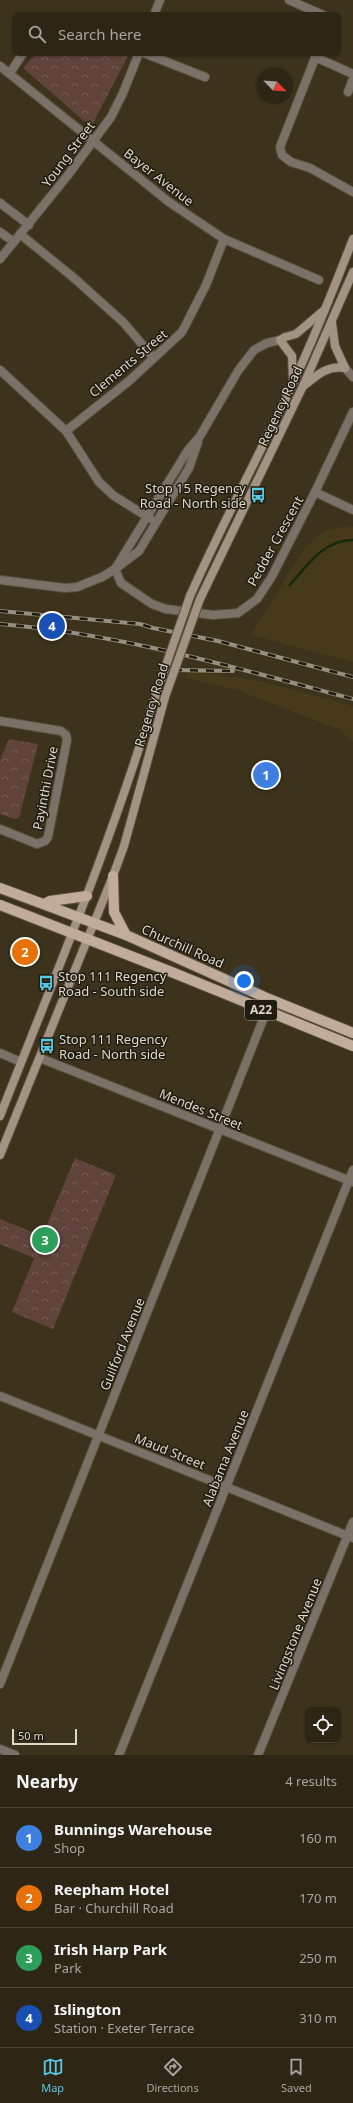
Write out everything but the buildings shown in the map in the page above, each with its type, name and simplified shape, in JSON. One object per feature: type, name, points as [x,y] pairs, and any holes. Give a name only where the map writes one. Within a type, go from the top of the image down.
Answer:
[{"type":"main road","name":"Regency Road","points":[[0,1116],[87,896],[142,740],[156,694],[190,596],[212,547],[293,383],[326,309],[353,239]]},
{"type":"main road","name":"Regency Road","points":[[0,1155],[114,876],[124,846],[165,697],[200,599],[303,386],[353,272]]},
{"type":"main road","points":[[293,383],[292,356],[280,340],[296,334],[326,309]]},
{"type":"main road","points":[[332,322],[335,346],[344,368]]},
{"type":"main road","points":[[303,386],[328,369],[337,366],[344,368]]},
{"type":"main road","points":[[114,876],[114,912],[126,935]]},
{"type":"main road","name":"Churchill Road","points":[[0,888],[126,935],[269,999],[353,1033]]},
{"type":"main road","points":[[44,904],[50,901],[87,896]]},
{"type":"main road","name":"A22","points":[[0,906],[72,933],[353,1046]]},
{"type":"street","points":[[155,12],[160,0]]},
{"type":"street","points":[[289,0],[316,12]]},
{"type":"street","points":[[10,73],[21,56]]},
{"type":"street","name":"Young Street","points":[[0,259],[29,225],[94,141],[114,111],[138,56]]},
{"type":"street","points":[[152,56],[205,77]]},
{"type":"street","points":[[316,56],[280,147],[282,155],[291,162],[310,168],[353,192]]},
{"type":"street","points":[[318,56],[353,74]]},
{"type":"street","name":"Bayer Avenue","points":[[0,66],[169,202],[224,239],[319,280]]},
{"type":"street","points":[[348,92],[353,79]]},
{"type":"street","points":[[0,203],[29,225]]},
{"type":"street","points":[[0,232],[14,242]]},
{"type":"street","points":[[20,234],[74,278],[123,322],[153,358]]},
{"type":"street","name":"Clements Street","points":[[66,431],[129,381],[182,332],[206,285],[224,239]]},
{"type":"street","points":[[0,580],[65,588],[77,587],[102,577],[139,551],[188,468],[200,436],[238,371],[254,350],[266,343],[280,340]]},
{"type":"street","points":[[344,368],[353,378]]},
{"type":"street","points":[[0,370],[66,431],[99,482],[114,496],[156,522]]},
{"type":"street","name":"Pedder Crescent","points":[[115,569],[122,584],[152,604],[166,609],[213,615],[238,613],[257,599],[271,578],[315,492],[353,412]]},
{"type":"street","points":[[115,569],[188,450],[200,436]]},
{"type":"street","points":[[315,492],[353,510]]},
{"type":"street","name":"Payinthi Drive","points":[[0,721],[61,732],[66,735],[67,740],[48,838],[37,844],[0,829]]},
{"type":"street","name":"Guilford Avenue","points":[[0,1684],[266,1012]]},
{"type":"street","points":[[0,1053],[21,1062]]},
{"type":"street","name":"Mendes Street","points":[[40,1058],[351,1181]]},
{"type":"street","name":"Alabama Avenue","points":[[119,1755],[351,1181],[353,1170]]},
{"type":"street","name":"Maud Street","points":[[0,1396],[227,1486],[350,1537]]},
{"type":"street","name":"Livingstone Avenue","points":[[258,1755],[350,1537],[353,1522]]},
{"type":"street","points":[[0,1749],[15,1755]]},
{"type":"shaded area","points":[[347,526],[353,527],[353,662],[251,635],[304,549],[325,530]]},
{"type":"shaded area","points":[[188,671],[260,681],[353,706],[353,742],[340,730],[237,690],[186,678]]},
{"type":"green space","points":[[34,56],[128,56],[91,127],[23,68]]},
{"type":"green space","points":[[9,739],[38,744],[19,818],[14,819],[0,814],[0,760]]},
{"type":"green space","points":[[75,1158],[116,1175],[53,1329],[12,1312],[34,1258],[0,1244],[0,1219],[42,1236]]},
{"type":"waterway","points":[[290,585],[310,562],[325,549],[333,544],[353,540]]},
{"type":"railway","points":[[0,611],[140,624],[218,641],[353,677]]},
{"type":"railway","points":[[0,624],[45,629],[134,644],[222,664],[353,699]]},
{"type":"railway","points":[[174,670],[233,671]]},
{"type":"place","name":"Stop 15 Regency Road - North side","points":[[258,495]]},
{"type":"place","name":"Islington","points":[[52,626]]},
{"type":"place","name":"Bunnings Warehouse","points":[[266,775]]},
{"type":"place","name":"Reepham Hotel","points":[[25,952]]},
{"type":"place","name":"Stop 111 Regency Road - South side","points":[[46,983]]},
{"type":"place","name":"Stop 111 Regency Road - North side","points":[[47,1046]]},
{"type":"place","name":"Irish Harp Park","points":[[45,1240]]}]
